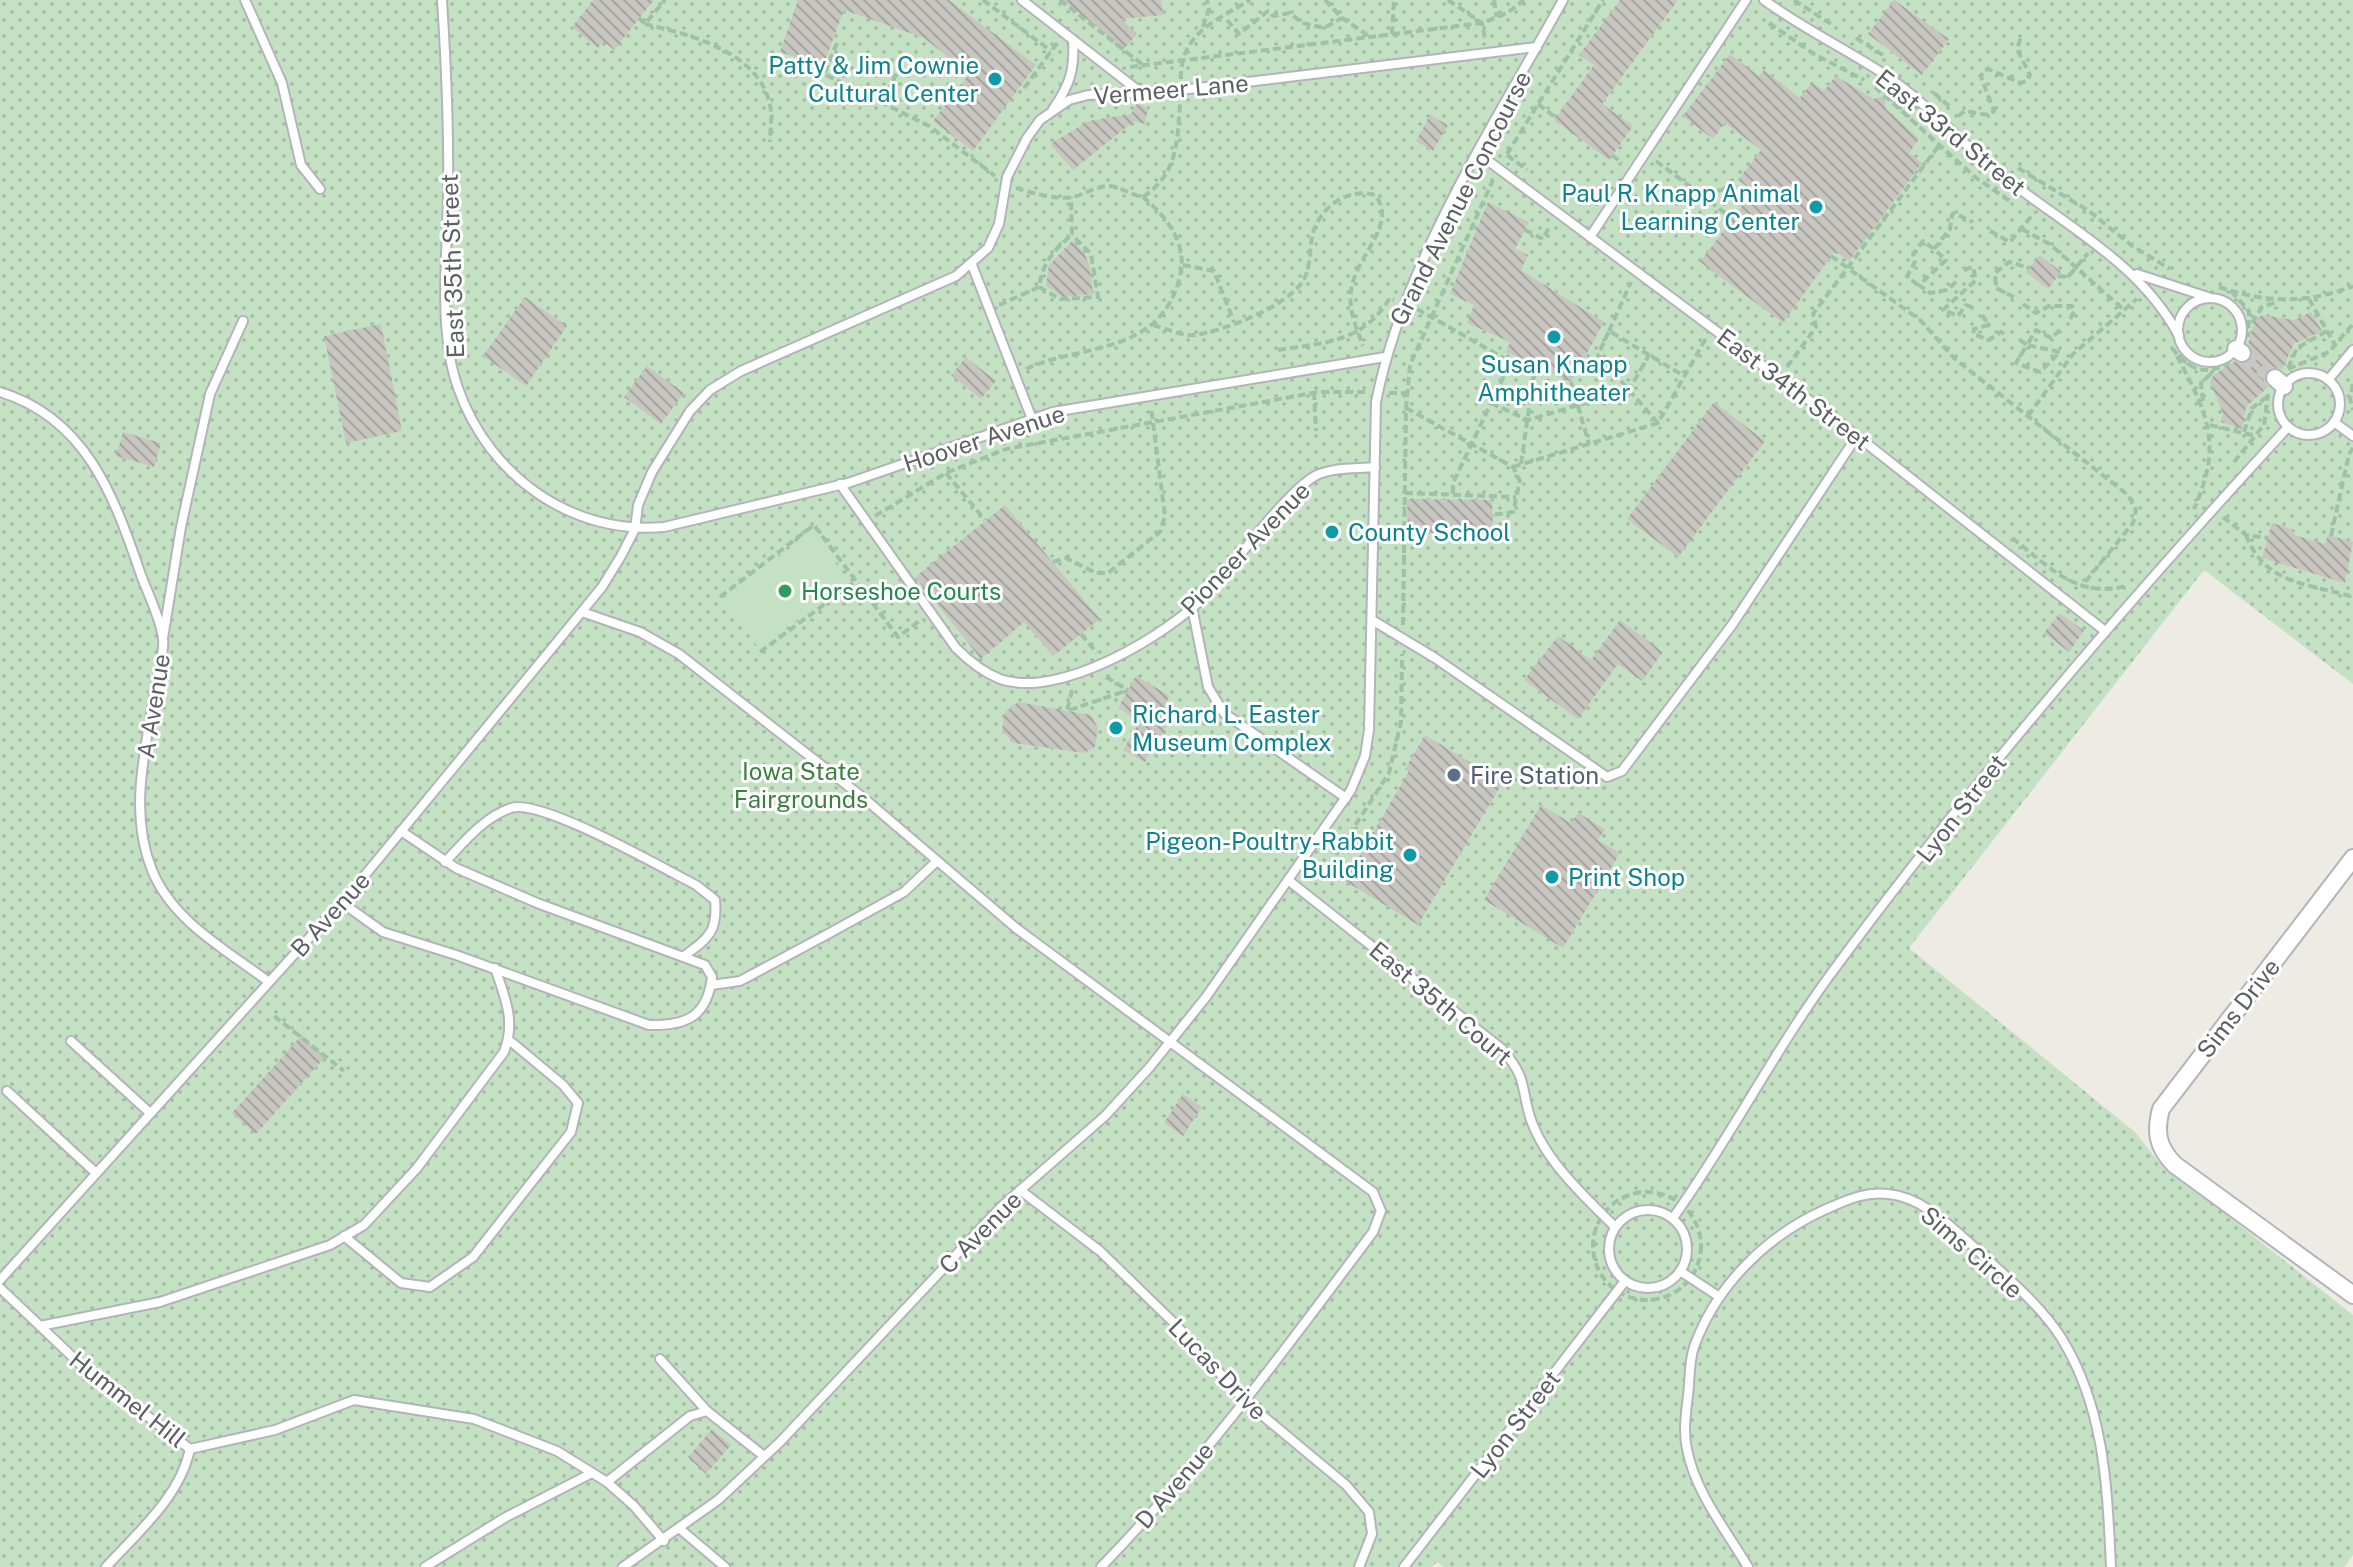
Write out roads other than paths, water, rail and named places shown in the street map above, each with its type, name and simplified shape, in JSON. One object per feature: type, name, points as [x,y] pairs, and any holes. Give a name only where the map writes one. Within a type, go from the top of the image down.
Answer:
[{"type":"street","name":"Sims Drive","points":[[2353,858],[2161,1109],[2156,1128],[2158,1142],[2175,1165],[2353,1295]]},
{"type":"lane","points":[[245,0],[282,83],[301,165],[320,189]]},
{"type":"lane","name":"East 35th Street","points":[[442,0],[449,123],[448,334],[457,386],[474,425],[512,473],[574,516],[635,529]]},
{"type":"lane","points":[[1022,0],[1140,92]]},
{"type":"lane","name":"Grand Avenue Concourse","points":[[1300,863],[1346,798],[1365,756],[1369,730],[1378,392],[1385,357],[1405,304],[1479,154],[1563,0]]},
{"type":"lane","points":[[1590,237],[1746,0]]},
{"type":"lane","name":"East 33rd Street","points":[[1764,0],[1806,30],[1884,74],[1921,102],[2004,177],[2133,272],[2183,291],[2227,302],[2240,318],[2239,351],[2221,360],[2203,361],[2187,352],[2165,311],[2133,272]]},
{"type":"lane","points":[[1050,113],[1068,87],[1075,63],[1069,36]]},
{"type":"lane","name":"Vermeer Lane","points":[[635,529],[638,505],[652,472],[690,411],[710,390],[741,371],[956,276],[972,265],[988,248],[999,224],[1007,177],[1027,138],[1040,120],[1069,100],[1088,95],[1181,90],[1537,47]]},
{"type":"lane","name":"East 34th Street","points":[[1479,154],[1857,436],[2105,631]]},
{"type":"lane","points":[[972,265],[1032,419]]},
{"type":"lane","points":[[2179,336],[2182,315],[2188,307],[2207,298],[2217,298]]},
{"type":"lane","points":[[163,639],[181,527],[210,394],[243,321]]},
{"type":"lane","points":[[2328,380],[2353,350]]},
{"type":"lane","name":"Hoover Avenue","points":[[635,529],[664,527],[840,484],[1032,419],[1385,357]]},
{"type":"lane","points":[[2305,373],[2328,380],[2339,395],[2340,405],[2334,422],[2326,430],[2307,435],[2288,427],[2279,412],[2281,378],[2305,373]]},
{"type":"lane","name":"A Avenue","points":[[0,392],[39,406],[61,422],[86,453],[128,536],[163,639],[143,767],[139,817],[153,874],[170,901],[192,924],[269,982]]},
{"type":"lane","points":[[2334,422],[2353,436]]},
{"type":"lane","name":"Lyon Street","points":[[1673,1218],[1713,1162],[1768,1067],[1829,976],[1993,766],[2105,631],[2288,427]]},
{"type":"lane","points":[[1372,620],[1607,777],[1622,771],[1732,625],[1857,436]]},
{"type":"lane","name":"Pioneer Avenue","points":[[840,484],[956,648],[976,667],[1002,680],[1031,683],[1075,674],[1104,661],[1192,607],[1316,475],[1375,467]]},
{"type":"lane","name":"B Avenue","points":[[0,1280],[341,902],[602,587],[635,529]]},
{"type":"lane","points":[[1192,607],[1208,687],[1224,713],[1346,798]]},
{"type":"lane","points":[[582,612],[640,632],[679,654],[866,800],[1016,928],[1168,1044]]},
{"type":"lane","points":[[445,862],[478,827],[513,807],[543,809],[696,885],[715,900],[717,923],[705,941],[684,956]]},
{"type":"lane","points":[[341,902],[383,932],[495,968],[649,1025],[678,1026],[704,1007],[712,977],[705,965],[537,903],[445,862],[401,831]]},
{"type":"lane","points":[[711,985],[740,981],[826,935],[904,892],[937,861]]},
{"type":"lane","name":"C Avenue","points":[[623,1567],[718,1500],[1020,1190],[1105,1116],[1168,1044],[1300,863]]},
{"type":"lane","name":"East 35th Court","points":[[1288,880],[1502,1049],[1519,1069],[1531,1118],[1547,1146],[1572,1184],[1615,1227]]},
{"type":"lane","points":[[40,1326],[160,1302],[277,1265],[364,1225],[417,1168],[504,1052],[509,1040],[511,1014],[495,968]]},
{"type":"lane","points":[[344,1236],[401,1283],[430,1287],[473,1257],[571,1132],[578,1103],[563,1085],[509,1040]]},
{"type":"lane","points":[[71,1041],[150,1113]]},
{"type":"lane","name":"D Avenue","points":[[1101,1567],[1170,1493],[1245,1401],[1373,1232],[1381,1211],[1373,1192],[1168,1044]]},
{"type":"lane","points":[[7,1091],[96,1173]]},
{"type":"lane","name":"Lucas Drive","points":[[1020,1190],[1100,1251],[1175,1324],[1245,1401],[1346,1485],[1369,1512],[1372,1534],[1359,1567]]},
{"type":"lane","name":"Sims Circle","points":[[1748,1567],[1697,1483],[1686,1449],[1685,1422],[1693,1350],[1718,1296],[1760,1251],[1803,1220],[1855,1196],[1890,1194],[1928,1209],[1991,1263],[2048,1321],[2075,1364],[2088,1390],[2103,1445],[2111,1567]]},
{"type":"lane","points":[[1642,1210],[1663,1212],[1673,1218],[1685,1237],[1687,1249],[1680,1271],[1661,1286],[1649,1288],[1625,1281],[1610,1256],[1615,1227],[1642,1210]]},
{"type":"lane","points":[[1680,1271],[1718,1296]]},
{"type":"lane","name":"Lyon Street","points":[[1404,1567],[1625,1281]]},
{"type":"lane","name":"Hummel Hill","points":[[0,1288],[80,1364],[190,1449],[275,1430],[354,1400],[474,1419],[557,1451],[607,1482],[634,1506],[664,1541]]},
{"type":"lane","points":[[660,1359],[707,1411],[764,1456]]},
{"type":"lane","points":[[607,1482],[690,1416],[707,1411]]},
{"type":"lane","points":[[106,1567],[172,1492],[186,1466],[190,1449]]},
{"type":"lane","points":[[425,1567],[506,1517],[592,1473]]},
{"type":"lane","points":[[680,1529],[725,1567]]},
{"type":"tunnel","points":[[2242,353],[2275,378]]},
{"type":"place","name":"Patty & Jim Cownie Cultural Center","points":[[995,79]]},
{"type":"place","name":"Paul R. Knapp Animal Learning Center","points":[[1816,207]]},
{"type":"place","name":"Susan Knapp Amphitheater","points":[[1554,337]]},
{"type":"place","name":"County School","points":[[1332,532]]},
{"type":"place","name":"Horseshoe Courts","points":[[785,591]]},
{"type":"place","name":"Richard L. Easter Museum Complex","points":[[1116,728]]},
{"type":"place","name":"Fire Station","points":[[1454,775]]},
{"type":"place","name":"Pigeon-Poultry-Rabbit Building","points":[[1410,855]]},
{"type":"place","name":"Print Shop","points":[[1552,877]]},
{"type":"park label","name":"Iowa State Fairgrounds","points":[[801,785]]}]
